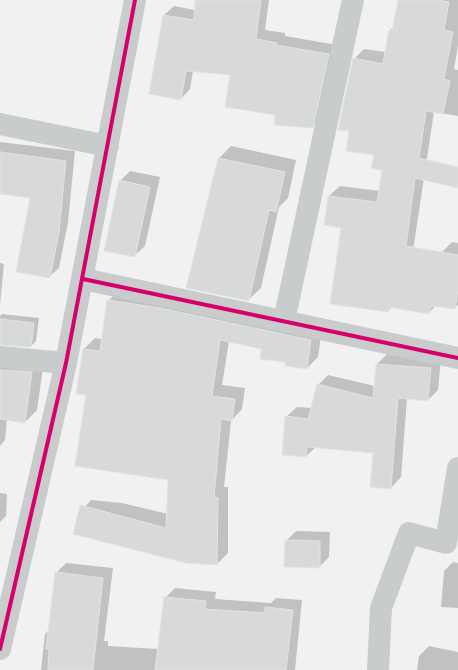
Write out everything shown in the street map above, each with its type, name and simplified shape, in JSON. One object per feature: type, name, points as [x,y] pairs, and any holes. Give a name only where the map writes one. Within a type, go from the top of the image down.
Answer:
[{"type":"street","points":[[0,649],[66,363],[136,0]]},
{"type":"street","points":[[284,321],[353,0]]},
{"type":"street","points":[[0,124],[108,146]]},
{"type":"street","points":[[83,279],[458,358]]},
{"type":"street","points":[[0,357],[66,363]]},
{"type":"street","points":[[378,670],[381,608],[409,533],[446,543],[458,468]]},
{"type":"building","points":[[195,0],[261,0],[256,39],[277,43],[276,45],[329,54],[313,128],[274,125],[275,115],[225,107],[230,75],[186,71],[181,100],[149,94],[163,15],[194,20]]},
{"type":"building","points":[[398,0],[438,0],[449,2],[444,30],[453,32],[444,79],[450,81],[443,114],[426,111],[419,158],[458,167],[458,188],[415,178],[406,246],[458,255],[458,290],[455,309],[431,306],[429,314],[389,307],[388,312],[330,304],[341,228],[324,225],[328,196],[377,202],[382,171],[371,168],[374,155],[346,151],[349,131],[338,130],[353,58],[383,64],[389,30],[392,31]]},
{"type":"building","points":[[0,152],[66,161],[59,232],[50,278],[16,272],[30,198],[0,194]]},
{"type":"building","points":[[218,158],[285,172],[276,212],[269,210],[249,301],[186,288]]},
{"type":"building","points":[[119,180],[150,187],[135,257],[104,251]]},
{"type":"building","points":[[107,300],[160,308],[311,340],[307,369],[285,366],[285,362],[260,359],[261,349],[220,340],[212,396],[235,399],[232,421],[221,419],[214,498],[218,498],[217,565],[186,563],[73,534],[80,505],[166,528],[168,480],[75,466],[86,395],[76,394],[83,349],[100,351]]},
{"type":"building","points":[[0,319],[34,323],[31,347],[0,345]]},
{"type":"building","points":[[376,364],[431,368],[428,401],[398,398],[391,489],[370,487],[373,453],[307,447],[306,457],[282,455],[285,416],[308,419],[317,384],[373,398]]},
{"type":"building","points":[[0,370],[32,372],[25,423],[0,419]]},
{"type":"building","points":[[285,540],[320,541],[320,568],[284,567]]},
{"type":"building","points":[[55,572],[103,578],[93,670],[48,670],[49,649],[46,649]]},
{"type":"building","points":[[164,597],[206,601],[205,609],[265,613],[265,607],[293,610],[286,670],[155,670]]},
{"type":"cycle path","points":[[0,649],[66,363],[135,0]]},
{"type":"cycle path","points":[[83,279],[458,358]]}]
